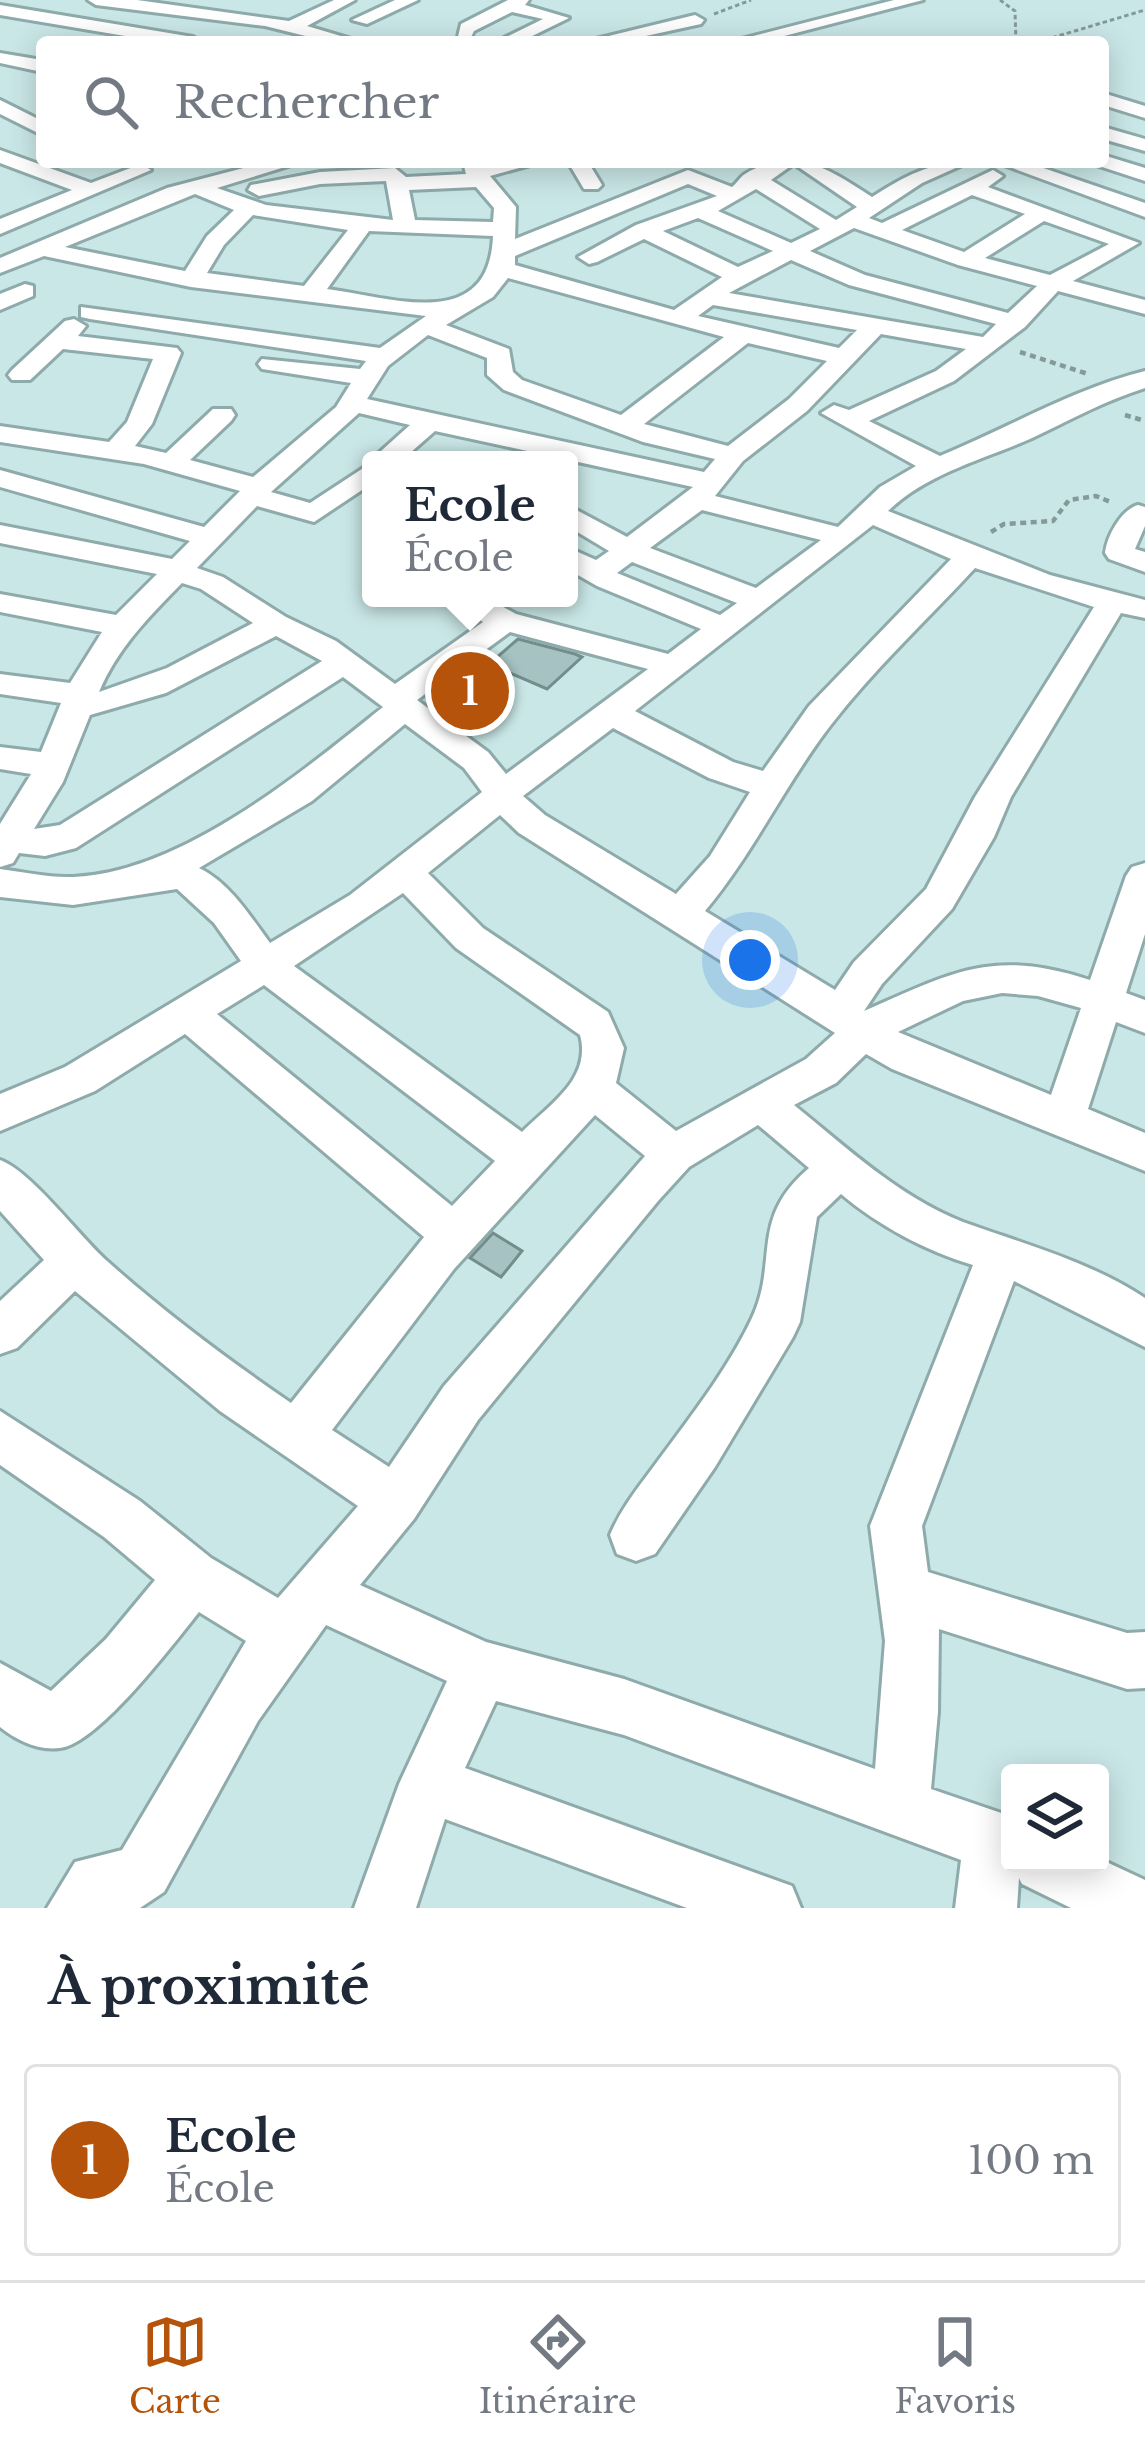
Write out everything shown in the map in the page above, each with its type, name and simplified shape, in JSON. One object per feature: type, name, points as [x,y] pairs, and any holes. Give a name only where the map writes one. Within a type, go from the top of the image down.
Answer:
[{"type":"street","points":[[0,28],[59,0]]},
{"type":"street","points":[[96,0],[152,4],[233,26],[289,28],[325,36]]},
{"type":"street","points":[[207,36],[233,26],[268,0]]},
{"type":"street","points":[[289,28],[347,0]]},
{"type":"street","points":[[361,20],[410,0]]},
{"type":"street","points":[[762,36],[915,0]]},
{"type":"street","points":[[664,1],[726,36]]},
{"type":"street","points":[[459,36],[516,3],[560,18],[519,36]]},
{"type":"street","points":[[0,10],[141,36]]},
{"type":"street","points":[[155,36],[191,13]]},
{"type":"street","points":[[619,36],[694,19]]},
{"type":"street","points":[[0,58],[36,65]]},
{"type":"street","points":[[0,89],[36,83]]},
{"type":"street","points":[[1109,87],[1143,87]]},
{"type":"street","points":[[1109,101],[1145,112]]},
{"type":"street","points":[[0,106],[36,127]]},
{"type":"street","points":[[1109,135],[1145,146]]},
{"type":"street","points":[[4,162],[36,148]]},
{"type":"street","points":[[4,162],[88,189]]},
{"type":"street","points":[[1109,163],[1145,175]]},
{"type":"street","points":[[0,227],[131,168]]},
{"type":"street","points":[[138,168],[175,193]]},
{"type":"street","points":[[209,193],[271,168]]},
{"type":"street","points":[[581,168],[591,185]]},
{"type":"street","points":[[589,257],[698,210],[773,168]]},
{"type":"street","points":[[809,168],[854,219]]},
{"type":"street","points":[[678,319],[738,276],[943,168]]},
{"type":"street","points":[[885,230],[1002,168]]},
{"type":"street","points":[[1024,168],[1145,210]]},
{"type":"street","points":[[3,843],[53,765],[96,661],[123,626],[368,379],[499,261],[505,207],[477,171],[399,184]]},
{"type":"street","points":[[0,266],[175,193],[395,174],[405,226]]},
{"type":"street","points":[[0,238],[38,251],[191,280],[320,283],[499,261],[688,176],[731,194]]},
{"type":"street","points":[[753,178],[966,260],[1145,308]]},
{"type":"street","points":[[972,188],[1137,246]]},
{"type":"street","points":[[209,193],[249,207],[405,226],[678,319],[848,358]]},
{"type":"street","points":[[191,280],[215,241],[249,207]]},
{"type":"street","points":[[698,210],[857,280],[1016,322]]},
{"type":"street","points":[[966,260],[1043,212]]},
{"type":"street","points":[[320,283],[353,244],[362,223]]},
{"type":"street","points":[[644,230],[738,276]]},
{"type":"street","points":[[851,419],[945,376],[1016,322],[1054,282],[1137,246]]},
{"type":"street","points":[[0,400],[10,371],[56,341],[142,272]]},
{"type":"street","points":[[320,283],[437,319],[500,355],[500,375],[513,386],[624,426],[733,455]]},
{"type":"street","points":[[0,303],[26,291]]},
{"type":"street","points":[[709,297],[990,344]]},
{"type":"street","points":[[90,312],[368,379],[430,422],[546,451]]},
{"type":"street","points":[[582,565],[630,551],[706,491],[733,455],[798,404],[848,358],[874,326]]},
{"type":"street","points":[[624,426],[703,370],[745,333]]},
{"type":"street","points":[[56,341],[167,353],[139,424],[116,452]]},
{"type":"street","points":[[271,364],[368,379]]},
{"type":"street","points":[[0,1113],[80,1079],[408,873],[503,794],[936,465],[1025,431],[1082,400],[1135,382]]},
{"type":"street","points":[[798,404],[851,419],[936,465]]},
{"type":"street","points":[[171,463],[223,415]]},
{"type":"street","points":[[397,451],[430,422]]},
{"type":"street","points":[[0,434],[171,463],[314,513],[362,479]]},
{"type":"street","points":[[78,1908],[96,1883],[127,1882],[143,1871],[238,1701],[301,1613],[396,1501],[461,1403],[674,1154],[821,1070],[852,1023],[868,974],[938,899],[976,837],[993,797],[1129,606],[966,554],[578,459]]},
{"type":"street","points":[[0,478],[212,538]]},
{"type":"street","points":[[1142,515],[1121,542],[1120,553],[1145,563]]},
{"type":"street","points":[[578,520],[630,551],[761,601]]},
{"type":"street","points":[[0,534],[181,569],[212,583],[344,662],[476,760],[532,824],[907,1057],[1145,1153]]},
{"type":"street","points":[[680,916],[724,865],[770,786],[821,714],[966,554]]},
{"type":"street","points":[[582,565],[722,627]]},
{"type":"street","points":[[0,604],[123,626]]},
{"type":"street","points":[[480,607],[505,621],[673,665]]},
{"type":"street","points":[[159,875],[300,792],[400,703],[505,621]]},
{"type":"street","points":[[0,684],[77,701],[122,700],[275,624]]},
{"type":"street","points":[[3,843],[63,842],[99,812],[344,662]]},
{"type":"street","points":[[614,714],[721,770],[770,786]]},
{"type":"street","points":[[0,758],[53,765]]},
{"type":"street","points":[[299,1434],[355,1353],[453,1234],[593,1089],[605,1056],[604,1037],[593,1023],[473,940],[428,902],[408,873]]},
{"type":"street","points":[[0,884],[73,892],[159,875],[182,876],[200,884],[266,966],[524,1157]]},
{"type":"street","points":[[1064,1118],[1145,876]]},
{"type":"street","points":[[852,1023],[998,978],[1024,979],[1145,1016]]},
{"type":"street","points":[[189,1014],[453,1234]]},
{"type":"street","points":[[593,1089],[674,1154]]},
{"type":"street","points":[[760,1102],[877,1198],[950,1238],[1001,1253],[1116,1305],[1145,1324]]},
{"type":"street","points":[[636,1535],[697,1450],[776,1322],[794,1217],[801,1202],[839,1169]]},
{"type":"street","points":[[0,1179],[73,1263],[299,1434],[396,1501]]},
{"type":"street","points":[[899,1806],[908,1741],[911,1616],[895,1560],[896,1526],[1001,1253]]},
{"type":"street","points":[[0,1333],[73,1263]]},
{"type":"street","points":[[0,1435],[122,1519],[192,1577],[482,1669],[625,1707],[1001,1845]]},
{"type":"street","points":[[0,1691],[33,1717],[61,1720],[126,1659],[192,1577]]},
{"type":"street","points":[[907,1592],[1127,1661],[1145,1660]]},
{"type":"street","points":[[385,1908],[428,1784],[482,1669]]},
{"type":"street","points":[[428,1784],[770,1908]]},
{"type":"street","points":[[986,1908],[1004,1872]]},
{"type":"street","points":[[1062,1872],[1138,1908]]},
{"type":"path","points":[[694,19],[736,9],[751,0]]},
{"type":"path","points":[[1000,0],[1015,11],[1017,36]]},
{"type":"path","points":[[1058,36],[1145,10]]},
{"type":"path","points":[[990,344],[1135,382]]},
{"type":"path","points":[[966,554],[1004,524],[1052,521],[1069,500],[1096,496],[1142,515]]},
{"type":"building","points":[[518,639],[582,657],[547,689],[489,664]]},
{"type":"building","points":[[493,1233],[522,1251],[501,1277],[470,1258]]},
{"type":"place","name":"Ecole","points":[[470,691]]}]
